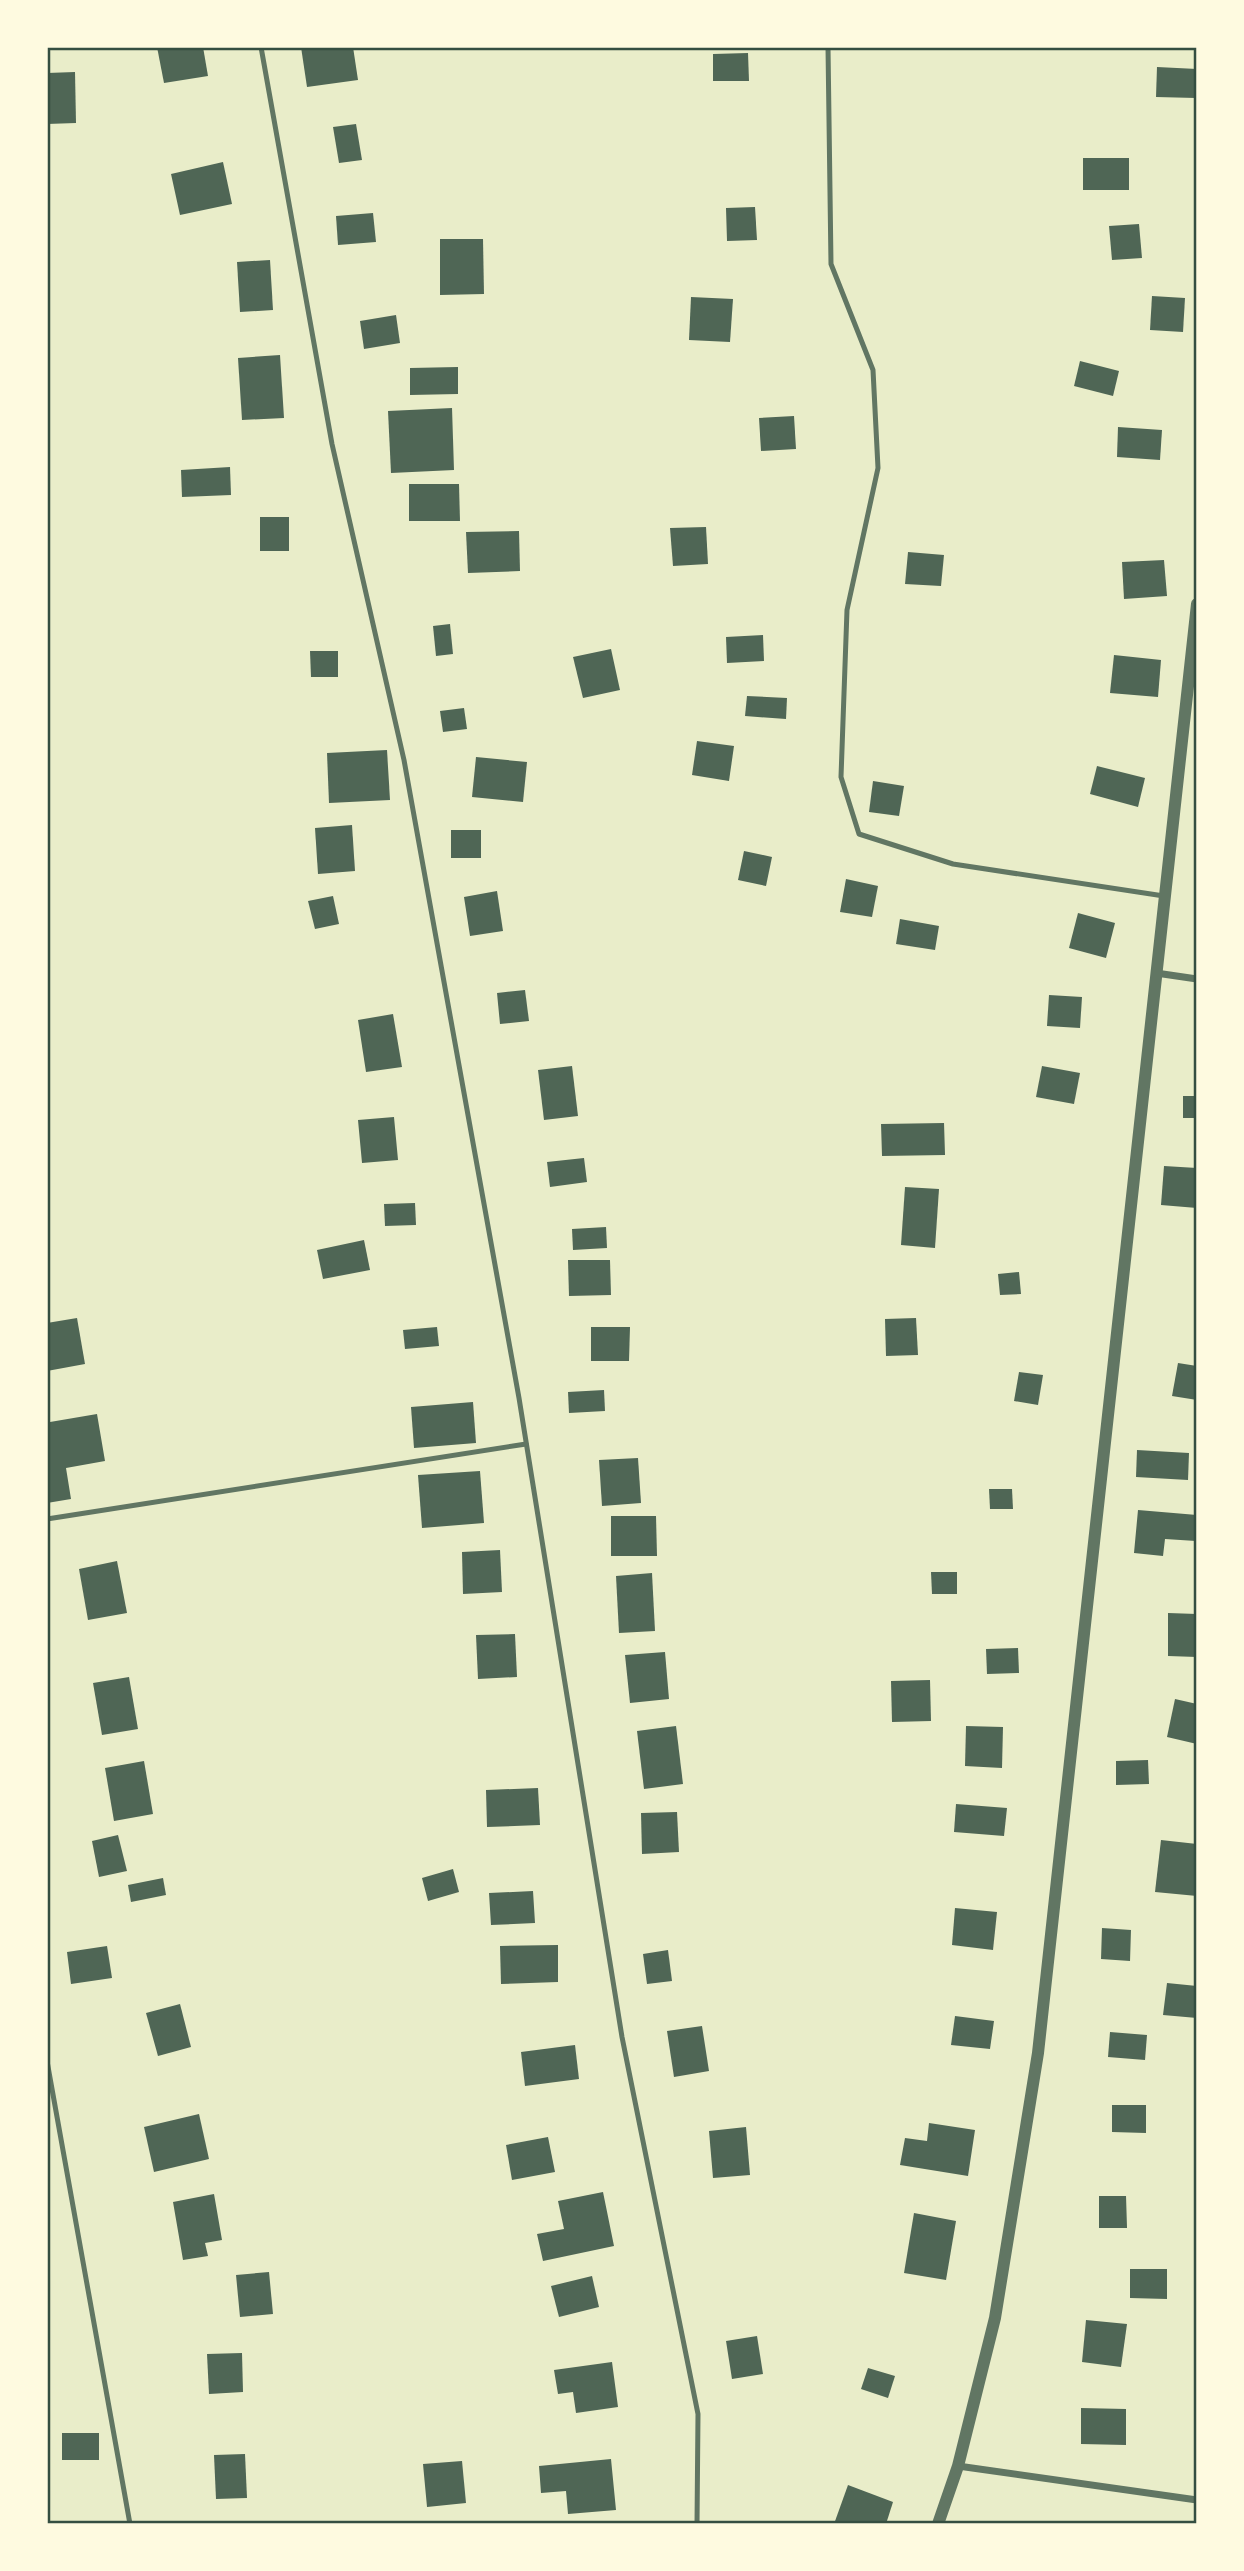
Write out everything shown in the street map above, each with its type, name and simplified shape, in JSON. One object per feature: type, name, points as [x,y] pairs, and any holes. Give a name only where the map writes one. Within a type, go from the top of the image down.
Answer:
[{"type":"street","points":[[939,2524],[958,2466],[995,2318],[1038,2053],[1197,604]]},
{"type":"street","points":[[1155,973],[1197,979]]},
{"type":"street","points":[[958,2466],[1197,2501]]},
{"type":"lane","points":[[261,47],[332,444],[404,760],[526,1444],[622,2037],[698,2414],[697,2524]]},
{"type":"lane","points":[[828,47],[831,264],[873,370],[878,468],[847,611],[841,777],[859,834],[953,864],[1166,896]]},
{"type":"lane","points":[[47,1519],[526,1444]]},
{"type":"lane","points":[[47,2061],[130,2524]]},
{"type":"building","points":[[157,47],[203,47],[208,76],[164,83]]},
{"type":"building","points":[[301,47],[353,47],[358,80],[307,87]]},
{"type":"building","points":[[748,53],[749,81],[713,81],[713,54]]},
{"type":"building","points":[[1157,67],[1197,69],[1196,98],[1156,97]]},
{"type":"building","points":[[75,72],[76,123],[47,124],[47,73]]},
{"type":"building","points":[[356,124],[362,160],[339,163],[333,127]]},
{"type":"building","points":[[1083,158],[1129,158],[1129,190],[1083,190]]},
{"type":"building","points":[[223,162],[232,204],[180,215],[171,174]]},
{"type":"building","points":[[755,207],[757,240],[727,241],[726,208]]},
{"type":"building","points":[[373,213],[376,242],[338,245],[336,216]]},
{"type":"building","points":[[1139,224],[1142,258],[1112,260],[1109,226]]},
{"type":"building","points":[[440,239],[483,239],[484,294],[440,295]]},
{"type":"building","points":[[270,260],[273,310],[240,312],[237,262]]},
{"type":"building","points":[[1152,296],[1185,298],[1183,332],[1150,330]]},
{"type":"building","points":[[691,297],[733,299],[730,342],[689,340]]},
{"type":"building","points":[[396,315],[400,343],[364,349],[360,321]]},
{"type":"building","points":[[280,355],[284,418],[242,420],[238,358]]},
{"type":"building","points":[[1080,361],[1119,371],[1113,396],[1074,386]]},
{"type":"building","points":[[458,367],[458,394],[410,395],[410,368]]},
{"type":"building","points":[[452,408],[454,470],[391,473],[388,411]]},
{"type":"building","points":[[794,416],[796,449],[761,451],[759,418]]},
{"type":"building","points":[[1118,427],[1162,430],[1160,460],[1117,457]]},
{"type":"building","points":[[230,467],[231,495],[182,497],[181,470]]},
{"type":"building","points":[[409,484],[459,484],[460,521],[409,521]]},
{"type":"building","points":[[260,517],[289,517],[289,551],[260,551]]},
{"type":"building","points":[[706,527],[708,564],[673,566],[670,528]]},
{"type":"building","points":[[519,531],[520,571],[468,573],[466,532]]},
{"type":"building","points":[[908,552],[944,555],[941,586],[905,584]]},
{"type":"building","points":[[1164,560],[1167,596],[1124,599],[1122,562]]},
{"type":"building","points":[[450,624],[453,654],[436,656],[433,626]]},
{"type":"building","points":[[763,635],[764,661],[727,663],[726,637]]},
{"type":"building","points":[[611,649],[620,690],[583,698],[573,657]]},
{"type":"building","points":[[310,651],[338,651],[338,677],[311,677]]},
{"type":"building","points":[[1114,655],[1161,660],[1158,697],[1110,693]]},
{"type":"building","points":[[747,696],[787,698],[786,719],[745,716]]},
{"type":"building","points":[[464,708],[467,729],[443,732],[440,711]]},
{"type":"building","points":[[697,741],[734,746],[729,781],[692,775]]},
{"type":"building","points":[[387,750],[390,800],[329,803],[327,753]]},
{"type":"building","points":[[476,757],[527,762],[523,802],[472,797]]},
{"type":"building","points":[[1097,766],[1145,778],[1138,807],[1090,794]]},
{"type":"building","points":[[873,781],[904,786],[899,816],[869,812]]},
{"type":"building","points":[[352,825],[355,871],[318,874],[315,828]]},
{"type":"building","points":[[451,830],[481,830],[481,858],[451,858]]},
{"type":"building","points":[[744,851],[772,857],[766,886],[738,880]]},
{"type":"building","points":[[846,879],[878,886],[872,917],[840,912]]},
{"type":"building","points":[[497,891],[503,931],[470,936],[464,897]]},
{"type":"building","points":[[333,896],[339,924],[315,929],[308,901]]},
{"type":"building","points":[[1078,913],[1115,923],[1106,958],[1069,948]]},
{"type":"building","points":[[900,919],[939,926],[935,950],[896,944]]},
{"type":"building","points":[[525,990],[529,1021],[500,1024],[497,993]]},
{"type":"building","points":[[1049,995],[1082,997],[1080,1028],[1047,1026]]},
{"type":"building","points":[[393,1014],[402,1067],[366,1072],[358,1020]]},
{"type":"building","points":[[572,1066],[578,1116],[544,1120],[538,1070]]},
{"type":"building","points":[[1042,1066],[1080,1073],[1074,1104],[1036,1097]]},
{"type":"building","points":[[1183,1096],[1197,1096],[1197,1118],[1183,1118]]},
{"type":"building","points":[[394,1117],[398,1160],[362,1163],[358,1120]]},
{"type":"building","points":[[944,1123],[945,1155],[882,1156],[881,1124]]},
{"type":"building","points":[[584,1158],[587,1182],[550,1187],[547,1162]]},
{"type":"building","points":[[1164,1166],[1197,1168],[1197,1208],[1161,1205]]},
{"type":"building","points":[[905,1187],[939,1189],[935,1248],[901,1245]]},
{"type":"building","points":[[415,1203],[416,1225],[385,1226],[384,1204]]},
{"type":"building","points":[[606,1227],[607,1248],[573,1250],[572,1229]]},
{"type":"building","points":[[364,1240],[370,1270],[323,1279],[317,1250]]},
{"type":"building","points":[[568,1260],[610,1260],[611,1295],[569,1296]]},
{"type":"building","points":[[1019,1272],[1021,1294],[1000,1295],[998,1274]]},
{"type":"building","points":[[77,1318],[85,1364],[47,1371],[47,1323]]},
{"type":"building","points":[[916,1318],[918,1355],[886,1356],[885,1319]]},
{"type":"building","points":[[437,1327],[439,1346],[405,1349],[403,1330]]},
{"type":"building","points":[[591,1327],[630,1327],[629,1361],[591,1361]]},
{"type":"building","points":[[1178,1363],[1197,1366],[1197,1400],[1172,1396]]},
{"type":"building","points":[[1019,1372],[1043,1375],[1038,1405],[1014,1401]]},
{"type":"building","points":[[604,1390],[605,1411],[569,1413],[568,1392]]},
{"type":"building","points":[[473,1402],[476,1443],[414,1448],[411,1407]]},
{"type":"building","points":[[47,1414],[50,1422],[97,1414],[105,1461],[66,1468],[71,1499],[47,1503]]},
{"type":"building","points":[[1137,1450],[1189,1453],[1188,1480],[1136,1477]]},
{"type":"building","points":[[638,1458],[641,1503],[602,1506],[599,1460]]},
{"type":"building","points":[[480,1471],[484,1523],[422,1528],[418,1475]]},
{"type":"building","points":[[989,1489],[1012,1489],[1013,1509],[990,1509]]},
{"type":"building","points":[[1138,1510],[1197,1515],[1196,1541],[1165,1539],[1163,1556],[1134,1553]]},
{"type":"building","points":[[611,1516],[656,1516],[657,1556],[611,1556]]},
{"type":"building","points":[[500,1550],[502,1592],[463,1594],[462,1552]]},
{"type":"building","points":[[117,1561],[127,1613],[88,1620],[79,1569]]},
{"type":"building","points":[[931,1572],[957,1572],[957,1594],[932,1594]]},
{"type":"building","points":[[652,1573],[655,1631],[619,1633],[616,1576]]},
{"type":"building","points":[[1168,1613],[1197,1614],[1197,1657],[1168,1656]]},
{"type":"building","points":[[515,1634],[517,1677],[478,1679],[476,1635]]},
{"type":"building","points":[[1018,1648],[1019,1673],[987,1674],[986,1649]]},
{"type":"building","points":[[665,1652],[669,1699],[630,1703],[625,1655]]},
{"type":"building","points":[[129,1677],[138,1729],[102,1735],[93,1683]]},
{"type":"building","points":[[930,1680],[931,1721],[892,1722],[891,1681]]},
{"type":"building","points":[[1175,1699],[1197,1704],[1197,1744],[1167,1737]]},
{"type":"building","points":[[676,1726],[683,1784],[644,1789],[637,1731]]},
{"type":"building","points":[[966,1726],[1003,1727],[1002,1768],[965,1766]]},
{"type":"building","points":[[1148,1760],[1149,1784],[1116,1785],[1116,1761]]},
{"type":"building","points":[[144,1761],[153,1814],[114,1821],[105,1768]]},
{"type":"building","points":[[538,1788],[540,1825],[487,1827],[486,1790]]},
{"type":"building","points":[[956,1804],[1007,1808],[1004,1836],[954,1832]]},
{"type":"building","points":[[677,1812],[679,1852],[642,1854],[641,1813]]},
{"type":"building","points":[[118,1835],[127,1871],[99,1877],[92,1841]]},
{"type":"building","points":[[1161,1840],[1197,1844],[1197,1896],[1155,1892]]},
{"type":"building","points":[[453,1869],[459,1892],[428,1901],[422,1878]]},
{"type":"building","points":[[163,1878],[166,1895],[131,1902],[128,1885]]},
{"type":"building","points":[[533,1891],[535,1923],[491,1925],[489,1893]]},
{"type":"building","points":[[955,1908],[997,1912],[993,1950],[952,1945]]},
{"type":"building","points":[[1102,1928],[1131,1930],[1130,1961],[1101,1959]]},
{"type":"building","points":[[558,1945],[558,1982],[501,1984],[500,1946]]},
{"type":"building","points":[[107,1946],[112,1978],[71,1984],[67,1952]]},
{"type":"building","points":[[668,1950],[672,1981],[647,1984],[643,1954]]},
{"type":"building","points":[[1167,1983],[1197,1986],[1197,2018],[1163,2015]]},
{"type":"building","points":[[180,2004],[191,2047],[158,2056],[146,2013]]},
{"type":"building","points":[[955,2016],[994,2021],[990,2049],[951,2045]]},
{"type":"building","points":[[702,2026],[709,2071],[674,2077],[667,2031]]},
{"type":"building","points":[[1110,2032],[1147,2035],[1145,2060],[1108,2057]]},
{"type":"building","points":[[575,2045],[579,2079],[525,2086],[521,2052]]},
{"type":"building","points":[[1112,2105],[1146,2105],[1146,2133],[1112,2132]]},
{"type":"building","points":[[199,2114],[209,2159],[154,2172],[144,2127]]},
{"type":"building","points":[[929,2123],[975,2130],[968,2176],[900,2165],[905,2138],[927,2141]]},
{"type":"building","points":[[746,2127],[750,2175],[713,2178],[709,2131]]},
{"type":"building","points":[[548,2137],[555,2172],[512,2180],[506,2145]]},
{"type":"building","points":[[603,2192],[614,2246],[543,2261],[537,2234],[564,2229],[558,2201]]},
{"type":"building","points":[[214,2194],[222,2240],[205,2243],[208,2256],[183,2260],[173,2202]]},
{"type":"building","points":[[1099,2196],[1126,2196],[1127,2228],[1099,2228]]},
{"type":"building","points":[[914,2213],[956,2221],[946,2280],[904,2273]]},
{"type":"building","points":[[1130,2269],[1167,2269],[1167,2299],[1130,2298]]},
{"type":"building","points":[[269,2272],[273,2314],[240,2317],[236,2275]]},
{"type":"building","points":[[592,2276],[599,2307],[559,2317],[551,2286]]},
{"type":"building","points":[[1086,2320],[1127,2324],[1121,2367],[1082,2362]]},
{"type":"building","points":[[757,2336],[763,2374],[732,2379],[726,2341]]},
{"type":"building","points":[[242,2353],[243,2392],[209,2394],[207,2354]]},
{"type":"building","points":[[612,2362],[618,2407],[576,2413],[573,2392],[558,2394],[554,2370]]},
{"type":"building","points":[[868,2368],[895,2376],[888,2398],[861,2389]]},
{"type":"building","points":[[1081,2408],[1126,2409],[1126,2445],[1081,2444]]},
{"type":"building","points":[[62,2433],[99,2433],[99,2460],[62,2460]]},
{"type":"building","points":[[245,2454],[247,2498],[216,2499],[214,2455]]},
{"type":"building","points":[[611,2459],[616,2510],[568,2514],[566,2491],[541,2493],[539,2466]]},
{"type":"building","points":[[462,2461],[466,2503],[427,2507],[423,2464]]},
{"type":"building","points":[[848,2485],[893,2502],[886,2524],[834,2524]]}]
